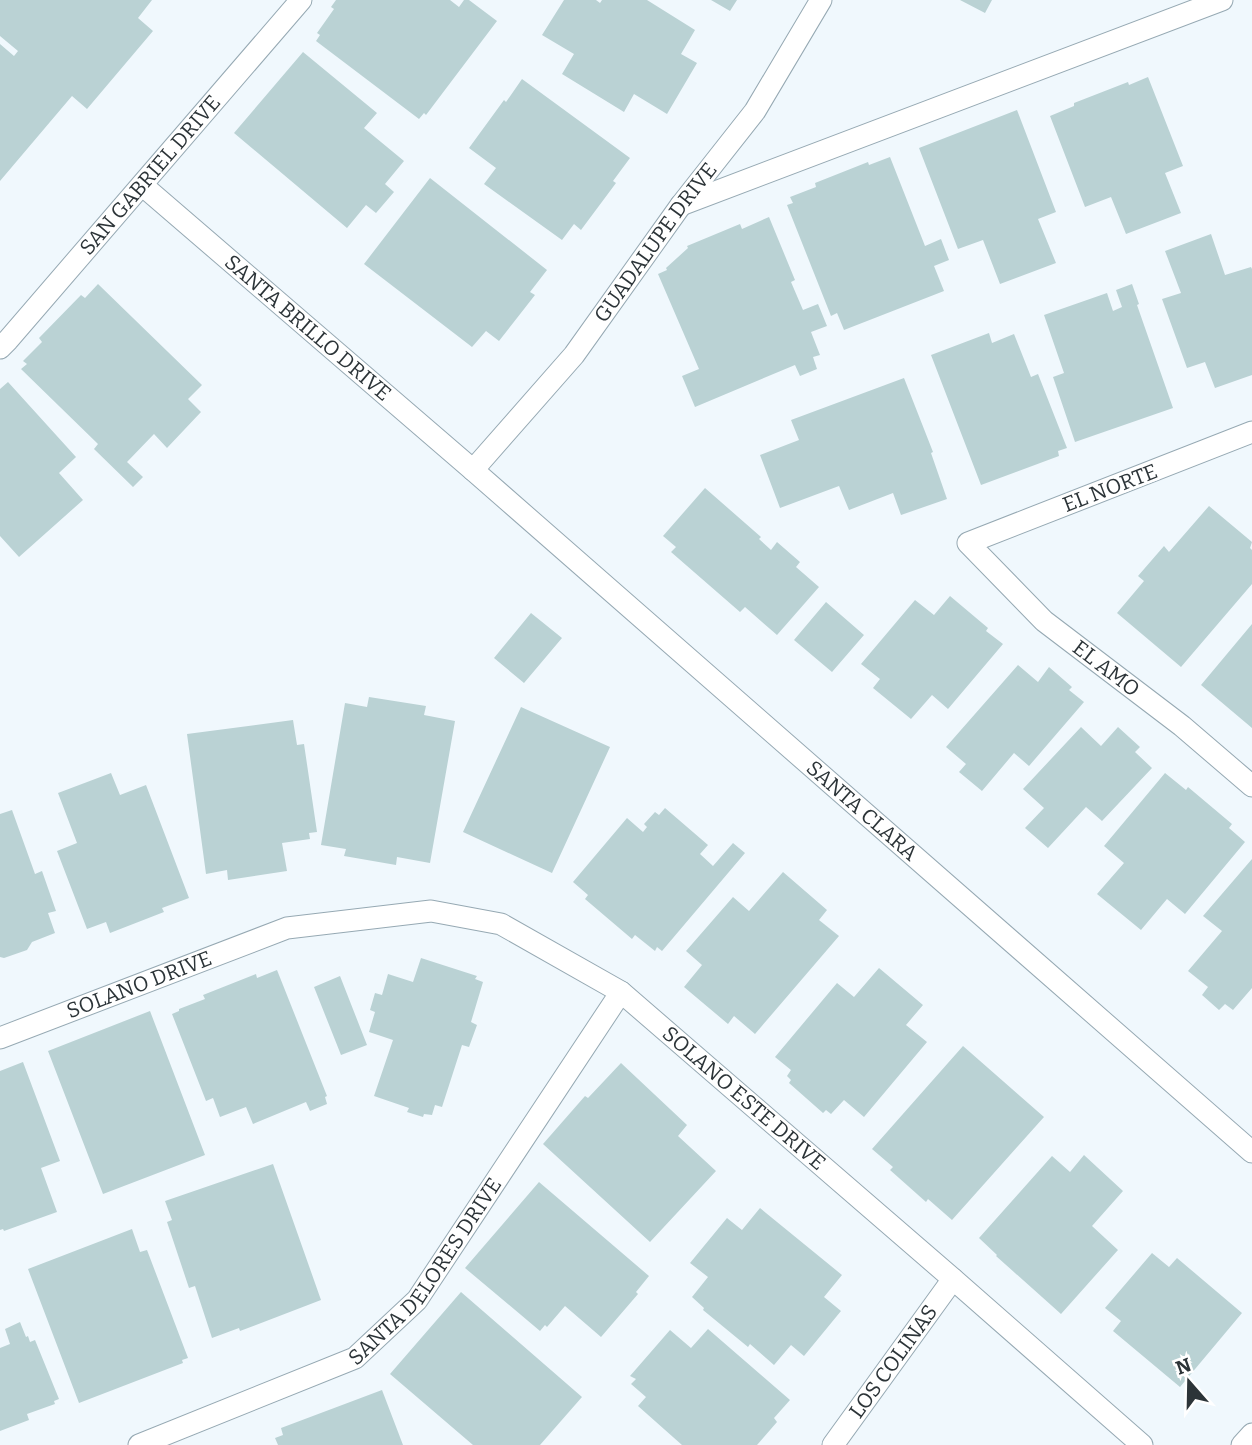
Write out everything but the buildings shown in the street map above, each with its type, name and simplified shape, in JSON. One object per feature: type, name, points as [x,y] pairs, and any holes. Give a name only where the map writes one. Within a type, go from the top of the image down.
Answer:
[{"type":"lane","name":"SAN GABRIEL DRIVE","points":[[0,348],[301,0]]},
{"type":"lane","name":"GUADALUPE DRIVE","points":[[473,470],[574,355],[681,205],[755,111],[821,0]]},
{"type":"lane","points":[[681,205],[1222,0]]},
{"type":"lane","name":"SANTA BRILLO DRIVE","points":[[142,185],[473,470]]},
{"type":"lane","name":"EL NORTE","points":[[968,543],[1252,432]]},
{"type":"lane","name":"SANTA CLARA","points":[[473,470],[1252,1152]]},
{"type":"lane","name":"EL AMO","points":[[968,543],[1044,621],[1182,726],[1252,786]]},
{"type":"lane","name":"SOLANO ESTE DRIVE","points":[[278,931],[431,911],[501,924],[621,992],[1142,1445]]},
{"type":"lane","name":"SOLANO DRIVE","points":[[0,1038],[278,931]]},
{"type":"lane","name":"SANTA DELORES DRIVE","points":[[139,1445],[355,1358],[364,1350],[417,1300],[621,992]]},
{"type":"lane","name":"LOS COLINAS","points":[[833,1445],[953,1279]]},
{"type":"lane","points":[[1242,1445],[1252,1434]]}]
